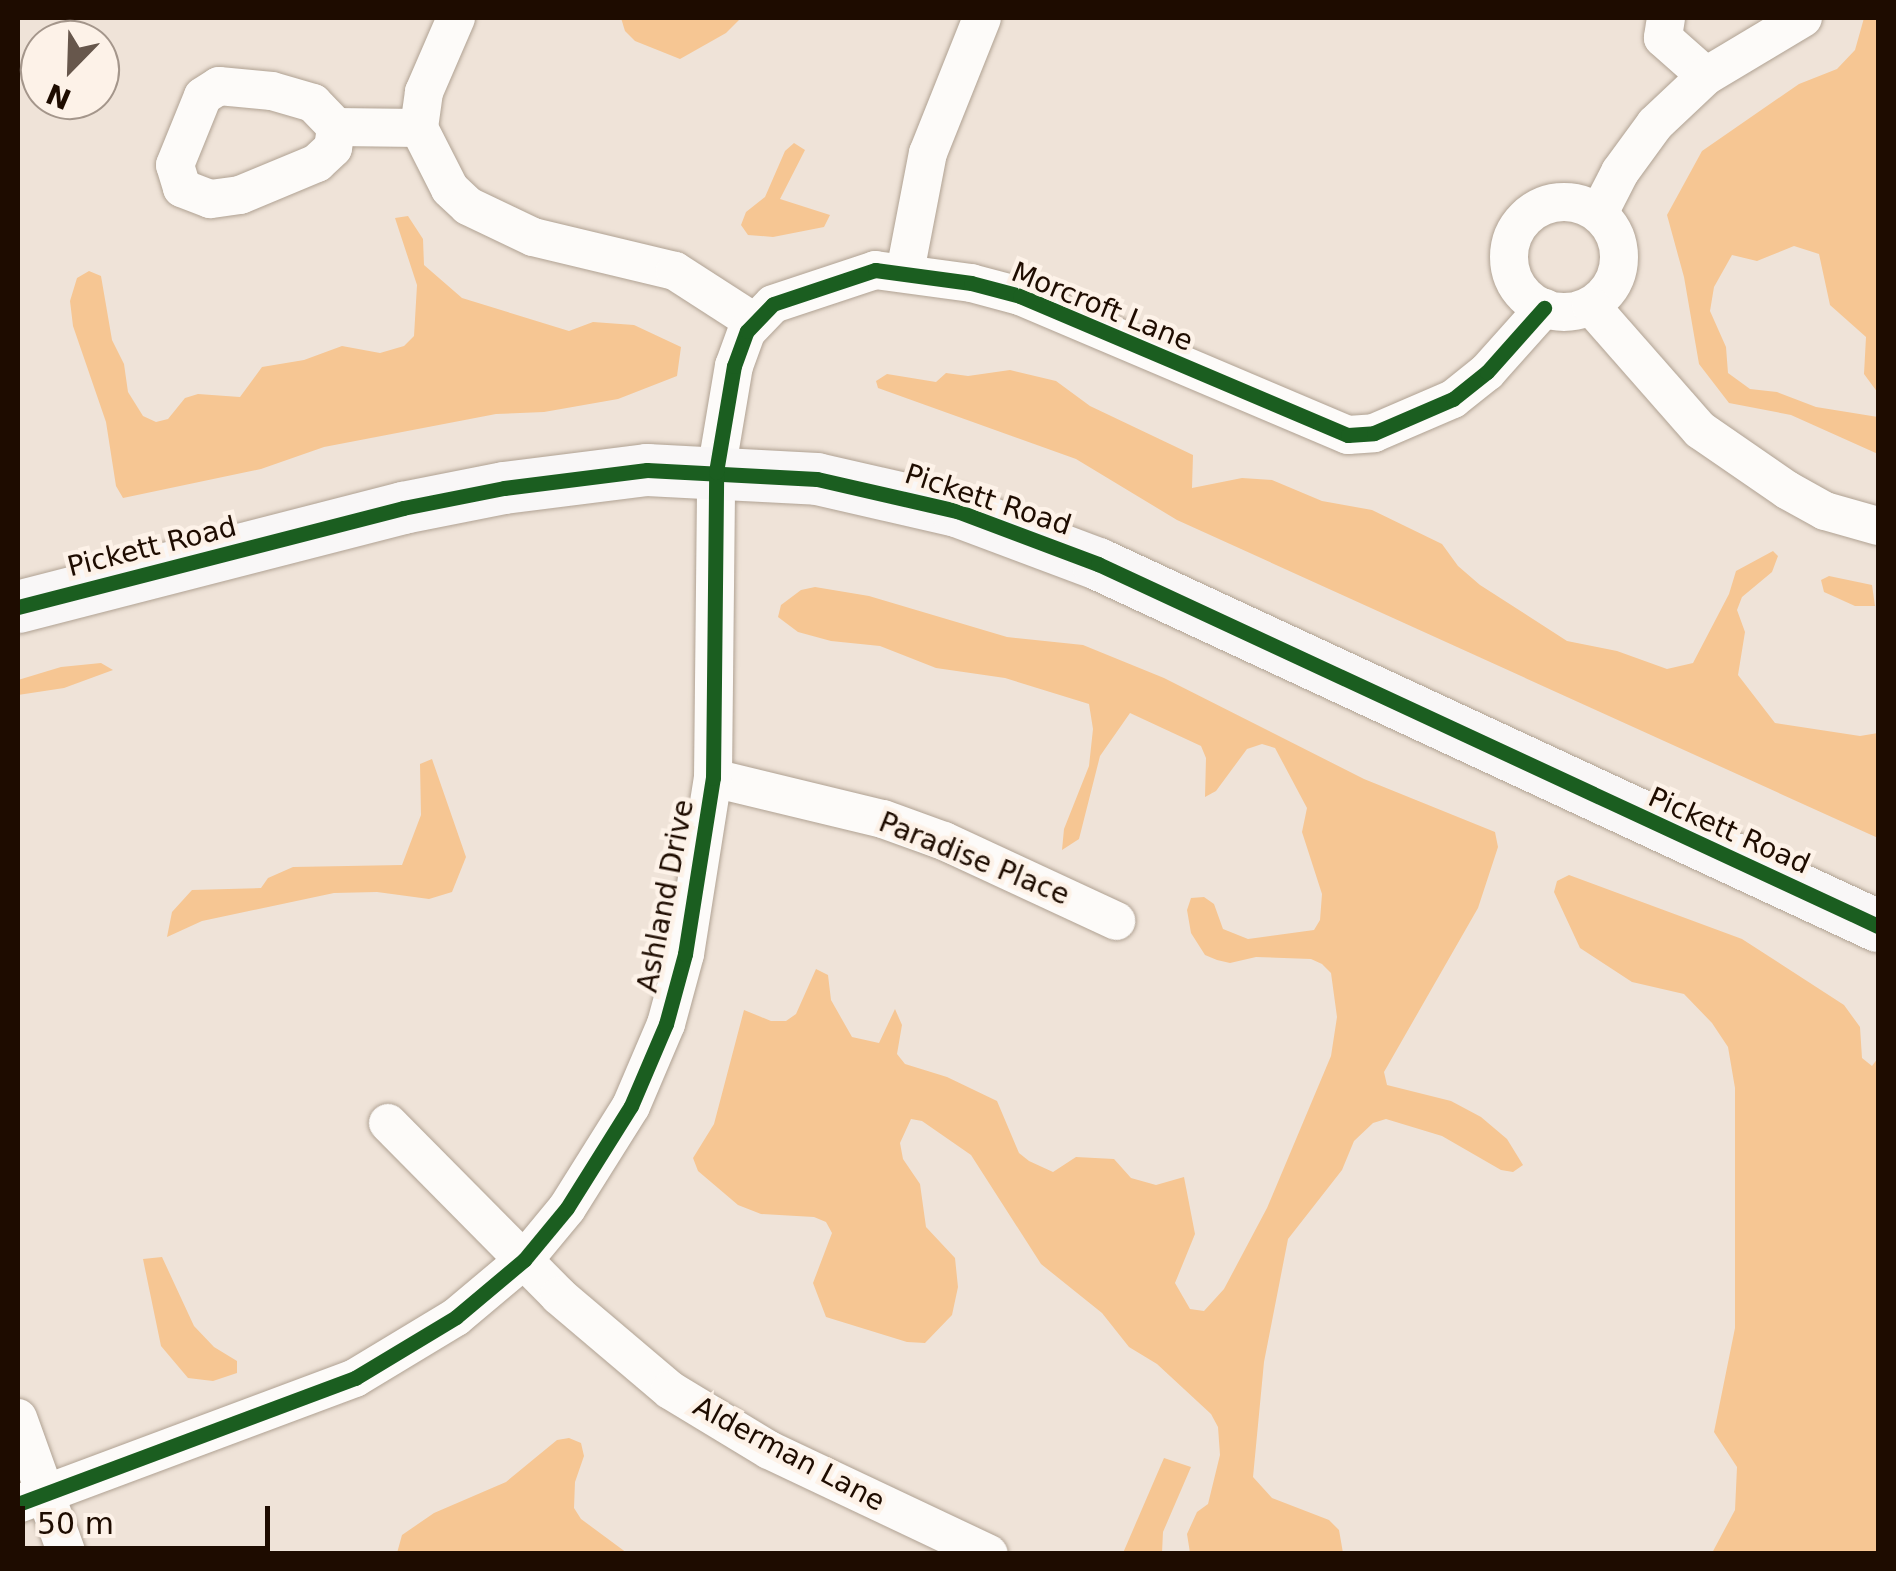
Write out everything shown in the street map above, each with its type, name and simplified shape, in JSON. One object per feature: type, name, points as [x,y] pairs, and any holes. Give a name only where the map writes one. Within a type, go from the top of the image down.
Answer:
[{"type":"street","points":[[456,18],[424,92],[419,128],[432,161],[468,206],[533,237],[674,271],[754,322],[734,366],[716,472]]},
{"type":"street","points":[[905,272],[928,153],[982,18]]},
{"type":"street","points":[[1666,18],[1663,38],[1706,76]]},
{"type":"street","points":[[1599,213],[1620,172],[1654,124],[1706,76],[1803,18]]},
{"type":"street","points":[[336,127],[419,128]]},
{"type":"street","points":[[1547,204],[1583,204],[1599,213],[1619,243],[1616,280],[1591,306],[1573,312],[1544,308],[1523,294],[1513,278],[1510,242],[1518,226],[1547,204]]},
{"type":"street","name":"Morcroft Lane","points":[[754,322],[774,304],[823,285],[876,270],[905,272],[1020,296],[1348,435],[1374,433],[1453,399],[1487,372],[1544,308]]},
{"type":"street","points":[[1591,306],[1700,430],[1787,490],[1825,510],[1878,526]]},
{"type":"street","name":"Pickett Road","points":[[18,607],[385,513],[504,488],[647,470],[817,480],[900,496],[1011,528],[1098,564],[1878,926]]},
{"type":"street","name":"Ashland Drive","points":[[32,1499],[355,1378],[456,1316],[524,1260],[567,1208],[631,1106],[666,1024],[700,880],[713,778],[716,472]]},
{"type":"street","name":"Paradise Place","points":[[713,778],[883,819],[944,841],[1116,920]]},
{"type":"street","name":"Alderman Lane","points":[[388,1123],[560,1296],[670,1390],[769,1450],[989,1554]]},
{"type":"street","points":[[18,1418],[32,1499],[68,1554]]},
{"type":"shaded area","points":[[621,18],[741,18],[726,33],[680,59],[635,41],[625,31]]},
{"type":"shaded area","points":[[1864,18],[1878,18],[1878,393],[1864,374],[1866,337],[1830,305],[1819,254],[1794,246],[1757,261],[1732,255],[1714,287],[1710,311],[1726,347],[1728,373],[1750,389],[1777,392],[1816,407],[1878,417],[1878,454],[1791,415],[1729,403],[1699,364],[1684,277],[1667,215],[1702,151],[1799,84],[1837,69],[1855,50]]},
{"type":"shaded area","points":[[794,143],[805,150],[780,199],[830,215],[824,227],[773,237],[748,235],[741,225],[746,212],[765,197],[785,151]]},
{"type":"shaded area","points":[[408,216],[423,239],[424,265],[462,298],[569,331],[593,322],[634,325],[681,347],[677,376],[618,399],[544,412],[496,414],[324,447],[261,469],[123,498],[116,486],[106,422],[73,326],[70,301],[77,278],[89,271],[101,276],[112,340],[124,364],[128,392],[143,416],[156,422],[168,419],[185,398],[198,394],[240,397],[262,367],[304,360],[342,346],[380,353],[404,346],[414,336],[417,285],[395,218]]},
{"type":"shaded area","points":[[1010,370],[1056,381],[1090,406],[1193,455],[1192,488],[1242,478],[1272,480],[1322,501],[1372,510],[1442,544],[1458,566],[1480,585],[1567,641],[1617,651],[1667,669],[1693,663],[1729,594],[1736,571],[1773,551],[1778,556],[1772,572],[1742,597],[1737,610],[1745,632],[1738,675],[1775,723],[1860,736],[1878,733],[1878,838],[1177,520],[1076,459],[878,388],[876,381],[887,374],[936,382],[946,373],[968,376]]},
{"type":"shaded area","points":[[1829,576],[1872,585],[1875,606],[1855,606],[1824,592],[1821,580]]},
{"type":"shaded area","points":[[815,587],[869,596],[1007,637],[1083,645],[1164,678],[1364,779],[1495,832],[1498,847],[1478,908],[1384,1072],[1387,1085],[1451,1101],[1481,1117],[1507,1139],[1523,1165],[1513,1172],[1501,1170],[1442,1136],[1386,1119],[1373,1123],[1354,1141],[1342,1170],[1288,1239],[1264,1362],[1253,1477],[1272,1498],[1329,1520],[1339,1530],[1343,1553],[1190,1553],[1187,1534],[1197,1512],[1208,1504],[1220,1455],[1218,1427],[1211,1414],[1157,1364],[1129,1347],[1102,1313],[1041,1264],[971,1155],[922,1121],[911,1119],[900,1143],[903,1159],[920,1184],[926,1227],[955,1258],[958,1287],[952,1315],[925,1343],[907,1342],[826,1317],[813,1283],[832,1233],[826,1222],[814,1217],[761,1214],[738,1205],[698,1171],[693,1158],[714,1124],[744,1010],[771,1021],[786,1021],[796,1014],[816,969],[828,975],[831,1000],[852,1037],[879,1043],[895,1009],[902,1025],[897,1054],[905,1064],[947,1077],[997,1101],[1019,1153],[1029,1161],[1053,1172],[1076,1157],[1114,1159],[1131,1178],[1156,1185],[1184,1177],[1195,1234],[1175,1283],[1190,1309],[1204,1311],[1224,1289],[1267,1208],[1331,1056],[1337,1017],[1331,973],[1322,964],[1311,959],[1256,957],[1230,963],[1217,960],[1205,955],[1191,933],[1187,910],[1191,898],[1204,897],[1214,904],[1223,929],[1248,939],[1314,930],[1320,920],[1322,894],[1302,832],[1307,808],[1275,748],[1262,744],[1247,749],[1216,791],[1205,797],[1206,758],[1201,746],[1130,713],[1100,756],[1079,839],[1062,850],[1064,829],[1089,766],[1093,729],[1089,704],[1005,678],[936,668],[880,646],[831,641],[798,632],[778,617],[781,605],[801,590]]},
{"type":"shaded area","points":[[101,663],[113,670],[64,688],[18,695],[18,680],[61,667]]},
{"type":"shaded area","points":[[432,759],[466,857],[452,892],[429,899],[377,892],[334,893],[202,921],[167,937],[172,912],[192,890],[261,888],[268,878],[293,867],[402,865],[421,815],[420,764]]},
{"type":"shaded area","points":[[1569,875],[1742,939],[1844,1005],[1860,1027],[1862,1058],[1872,1066],[1878,1058],[1878,1553],[1712,1553],[1735,1510],[1737,1467],[1714,1432],[1735,1328],[1735,1088],[1728,1047],[1712,1023],[1684,994],[1632,982],[1580,948],[1554,892],[1557,881]]},
{"type":"shaded area","points":[[162,1257],[194,1326],[214,1347],[237,1361],[237,1373],[213,1381],[188,1378],[161,1346],[143,1259]]},
{"type":"shaded area","points":[[569,1438],[581,1443],[584,1456],[575,1482],[574,1508],[581,1519],[627,1553],[397,1553],[402,1535],[434,1513],[506,1482],[557,1440]]},
{"type":"shaded area","points":[[1164,1458],[1191,1467],[1163,1532],[1162,1553],[1123,1553]]},
{"type":"cycle path","points":[[18,1504],[355,1378],[456,1317],[524,1260],[567,1208],[631,1106],[666,1024],[685,954],[713,778],[716,472],[734,366],[747,331],[773,304],[875,270],[971,283],[1020,296],[1348,435],[1374,433],[1453,399],[1487,372],[1544,308]]},
{"type":"cycle path","points":[[18,607],[403,508],[504,488],[647,470],[817,479],[957,511],[1098,564],[1878,926]]}]
